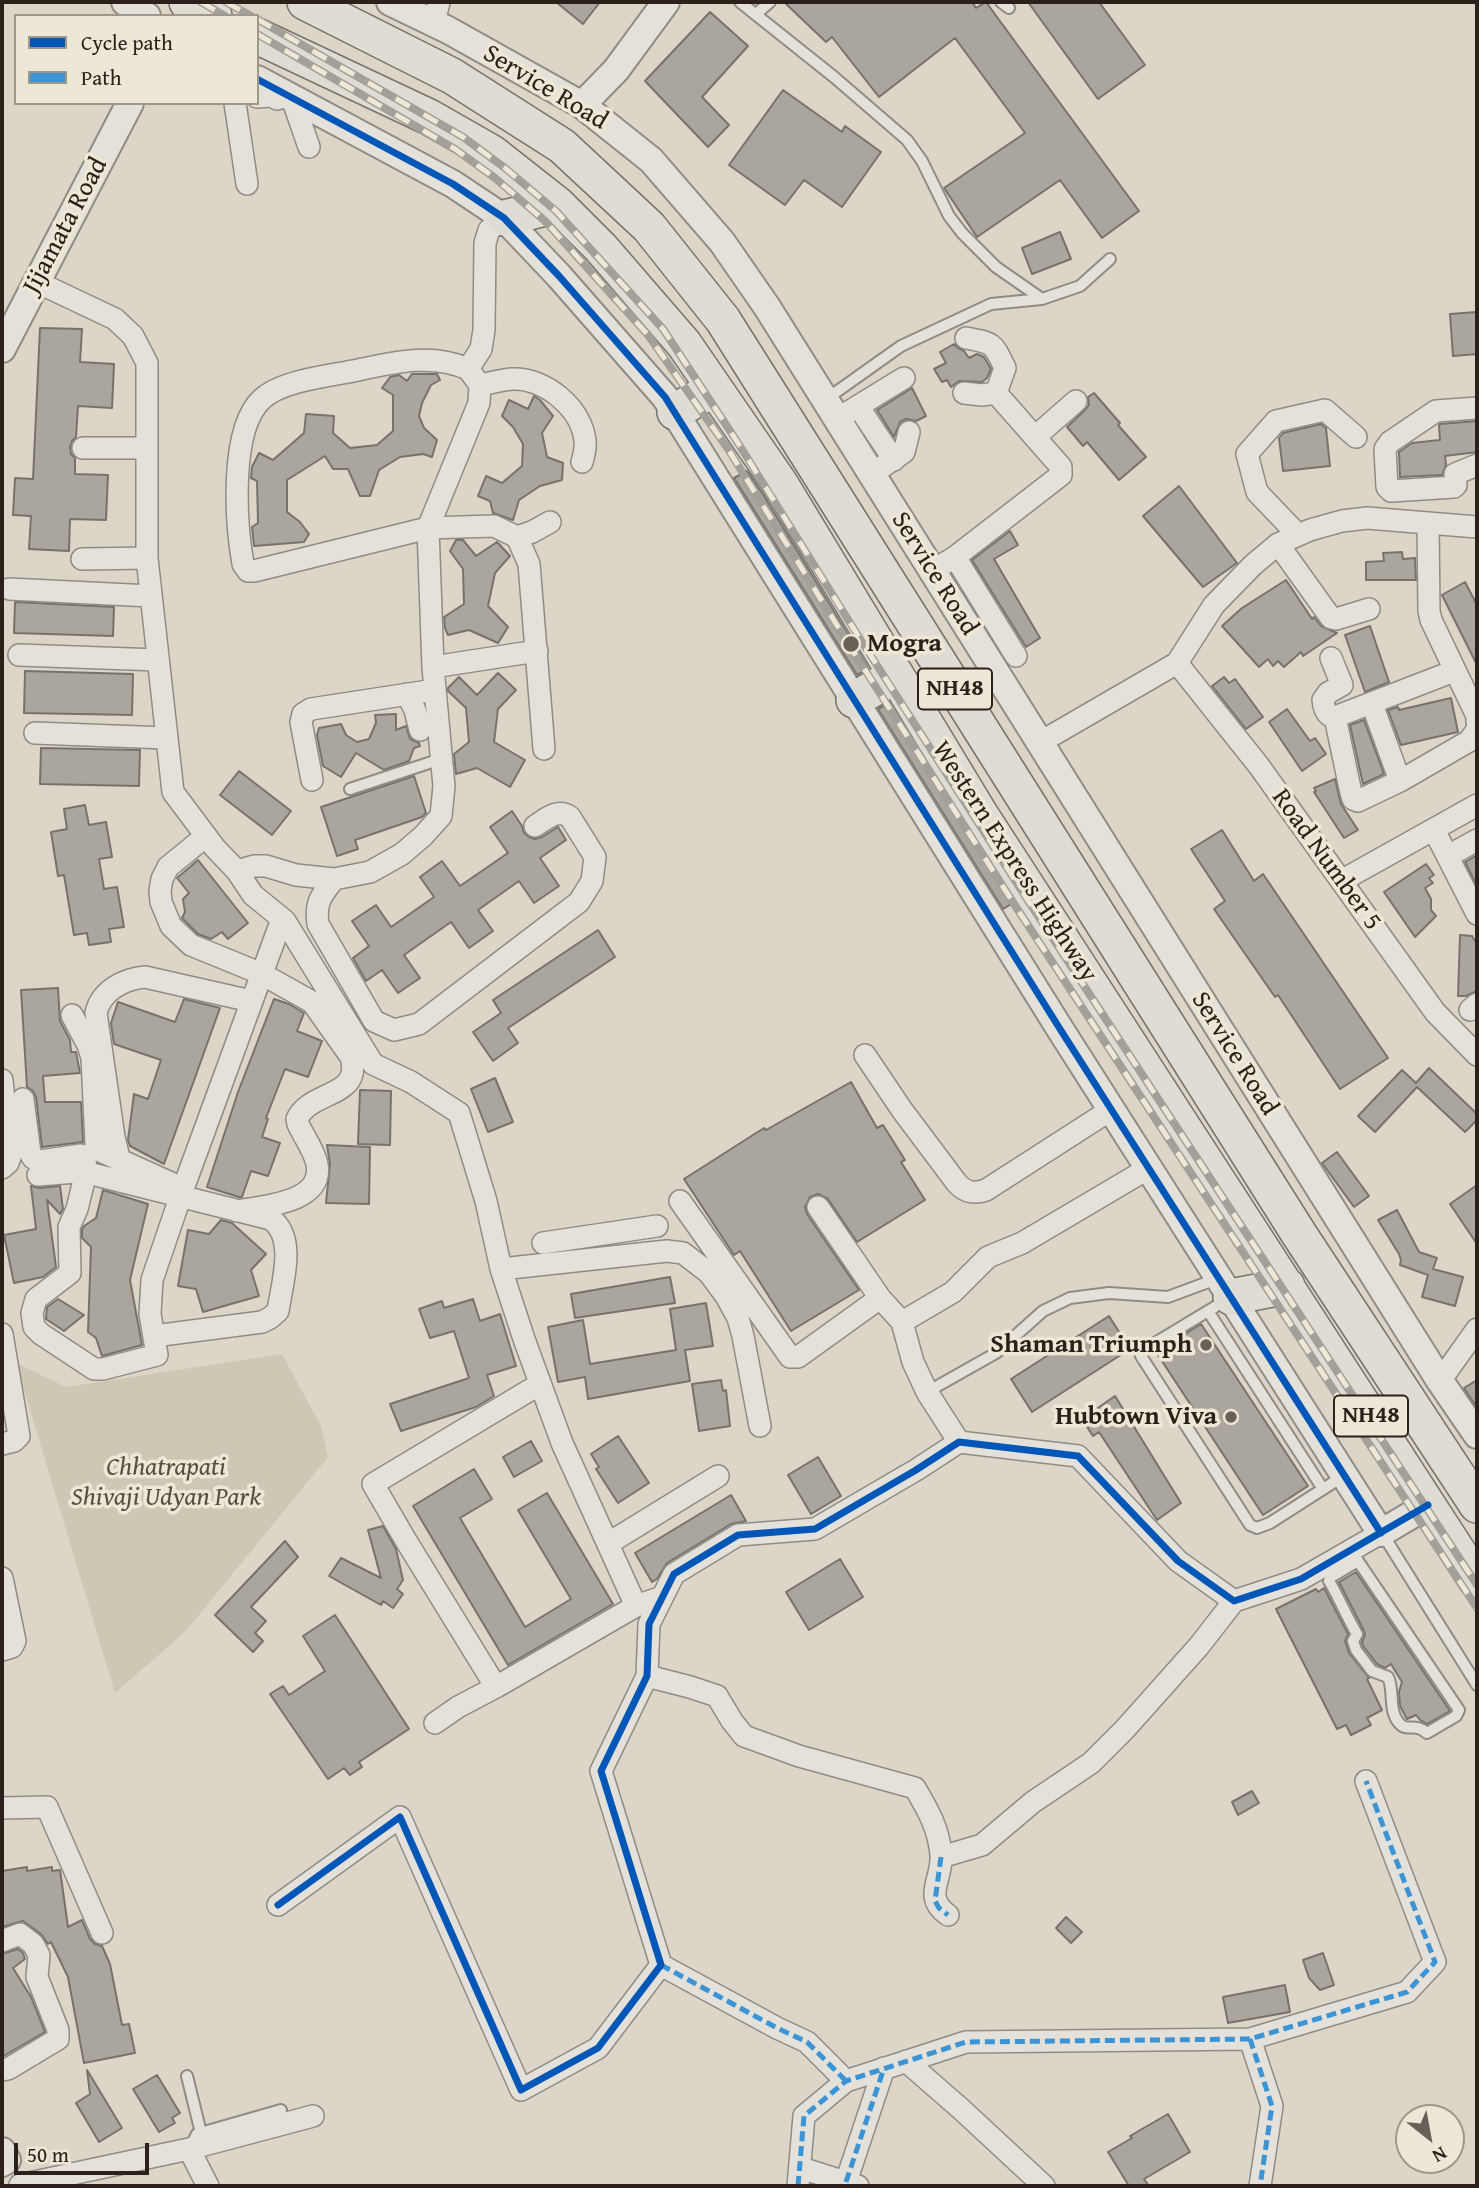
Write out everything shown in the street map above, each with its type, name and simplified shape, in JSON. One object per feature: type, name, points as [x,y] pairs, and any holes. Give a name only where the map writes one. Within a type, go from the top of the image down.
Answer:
[{"type":"highway","name":"Western Express Highway","points":[[305,2],[453,76],[562,145],[649,227],[723,320],[1299,1234],[1477,1505]]},
{"type":"highway","name":"Western Express Highway","points":[[259,37],[429,117],[492,153],[558,205],[601,248],[684,344],[781,485],[980,814],[1477,1581]]},
{"type":"highway","points":[[504,218],[558,205]]},
{"type":"highway","points":[[674,412],[715,388]]},
{"type":"highway","points":[[854,700],[896,676]]},
{"type":"highway","points":[[1219,1295],[1287,1286]]},
{"type":"street","points":[[125,2],[144,14]]},
{"type":"street","name":"Service Road","points":[[390,2],[437,13],[582,105],[651,160],[722,242],[882,467],[932,571],[1440,1381],[1477,1434]]},
{"type":"street","points":[[582,105],[616,70],[666,2]]},
{"type":"street","points":[[271,92],[287,127]]},
{"type":"street","points":[[271,92],[309,147]]},
{"type":"street","points":[[271,92],[453,184],[504,218],[559,276],[656,387],[1149,1168],[1219,1295],[1334,1482],[1381,1532]]},
{"type":"street","name":"Jijamata Road","points":[[5,332],[37,282],[129,105]]},
{"type":"street","points":[[235,105],[247,184]]},
{"type":"street","points":[[237,871],[266,866],[296,875],[334,878],[370,872],[402,853],[423,836],[441,816],[444,786],[433,667],[428,528],[479,404],[474,377],[484,330],[485,243],[489,230],[504,218]]},
{"type":"street","points":[[37,282],[115,319],[133,336],[147,363],[147,558],[173,792],[253,895],[282,919],[373,1064],[411,1082],[459,1113],[486,1201],[501,1269],[540,1384],[562,1444],[636,1606]]},
{"type":"street","points":[[966,338],[987,341],[994,346],[1005,368],[996,393]]},
{"type":"street","points":[[544,749],[529,564],[517,537],[494,526],[428,528],[248,571],[242,560],[236,486],[246,423],[261,399],[284,386],[425,359],[453,362],[474,377],[529,381],[555,394],[575,415],[584,434],[582,462]]},
{"type":"street","points":[[840,408],[904,378]]},
{"type":"street","points":[[964,393],[996,393]]},
{"type":"street","points":[[932,571],[1062,475],[1060,467],[996,393]]},
{"type":"street","points":[[1035,437],[1076,401]]},
{"type":"street","points":[[1477,408],[1436,411],[1387,444],[1387,486],[1391,491],[1454,487],[1455,474],[1477,465]]},
{"type":"street","points":[[1298,536],[1257,492],[1247,454],[1276,422],[1325,411],[1356,438]]},
{"type":"street","points":[[882,467],[904,452],[909,432]]},
{"type":"street","points":[[83,448],[147,448]]},
{"type":"street","points":[[1408,490],[1418,522],[1431,620],[1477,716],[1477,722]]},
{"type":"street","points":[[1039,743],[1177,663],[1214,605],[1278,544],[1342,521],[1367,518],[1477,527]]},
{"type":"street","points":[[517,537],[550,522]]},
{"type":"street","points":[[1278,544],[1331,618],[1336,619],[1369,609]]},
{"type":"street","points":[[955,556],[1016,656]]},
{"type":"street","points":[[82,559],[147,558]]},
{"type":"street","points":[[9,589],[151,596]]},
{"type":"street","points":[[433,667],[537,651]]},
{"type":"street","points":[[19,655],[158,660]]},
{"type":"street","points":[[1331,658],[1342,685],[1328,693],[1323,700],[1326,713],[1335,718],[1454,671]]},
{"type":"street","name":"Road Number 5","points":[[1177,663],[1259,766],[1434,1012],[1477,1055]]},
{"type":"street","points":[[312,780],[301,722],[303,713],[312,709],[435,690]]},
{"type":"street","points":[[407,694],[415,710],[419,730]]},
{"type":"street","points":[[1372,704],[1400,781]]},
{"type":"street","points":[[1335,718],[1353,799],[1358,801],[1400,781],[1469,741],[1477,730]]},
{"type":"street","points":[[35,733],[166,738]]},
{"type":"street","points":[[1341,881],[1477,806]]},
{"type":"street","points":[[334,878],[316,908],[318,924],[374,1021],[394,1030],[419,1024],[579,902],[592,881],[596,857],[570,817],[565,813],[557,813],[535,826]]},
{"type":"street","points":[[1434,830],[1477,914]]},
{"type":"street","points":[[206,836],[168,867],[162,879],[160,891],[171,926],[191,944],[262,974],[312,1002],[351,1057],[353,1072],[348,1083],[340,1090],[308,1104],[297,1119],[316,1161],[317,1176],[313,1186],[295,1199],[237,1211]]},
{"type":"street","points":[[1448,856],[1477,840]]},
{"type":"street","points":[[23,1099],[31,1156],[40,1161],[83,1156],[86,1172],[77,1209],[69,1227],[71,1270],[34,1303],[34,1327],[47,1340],[92,1368],[98,1369],[157,1355],[150,1314],[152,1280],[181,1193],[282,919]]},
{"type":"street","points":[[120,1162],[96,1013],[101,999],[124,982],[145,977],[251,1001]]},
{"type":"street","points":[[72,1015],[92,1058],[96,1147],[99,1152],[181,1193]]},
{"type":"street","points":[[865,1055],[956,1182],[968,1192],[986,1190],[1112,1109]]},
{"type":"street","points":[[2,1080],[9,1157],[8,1163],[2,1168]]},
{"type":"street","points":[[902,1322],[953,1292],[988,1257],[1022,1243],[1149,1168]]},
{"type":"street","points":[[38,1175],[86,1172],[181,1193],[271,1219],[281,1228],[286,1244],[278,1311],[262,1322],[154,1336]]},
{"type":"street","points":[[680,1201],[790,1357],[798,1357],[880,1298]]},
{"type":"street","points":[[818,1207],[880,1298],[902,1322],[913,1362],[927,1392],[959,1442]]},
{"type":"street","points":[[543,1243],[657,1226]]},
{"type":"street","points":[[602,1234],[606,1258]]},
{"type":"street","points":[[501,1269],[667,1251],[683,1253],[709,1273],[738,1318],[760,1426]]},
{"type":"street","points":[[1440,1381],[1477,1329]]},
{"type":"street","points":[[2,1334],[4,1363],[19,1436],[8,1450]]},
{"type":"street","points":[[496,1687],[373,1484],[540,1384]]},
{"type":"street","points":[[846,2081],[807,2042],[661,1965],[601,1771],[647,1676],[649,1624],[674,1574],[738,1535],[815,1529],[959,1442],[1079,1456],[1178,1561],[1234,1601]]},
{"type":"street","points":[[609,1543],[718,1476]]},
{"type":"street","points":[[942,1857],[982,1844],[1033,1802],[1091,1763],[1199,1646],[1234,1601],[1301,1578],[1355,1555],[1381,1532],[1428,1505]]},
{"type":"street","points":[[2,1578],[15,1641],[12,1647],[2,1650]]},
{"type":"street","points":[[435,1723],[458,1707],[636,1606],[662,1597]]},
{"type":"street","points":[[647,1676],[718,1696],[744,1736],[799,1756],[915,1788],[934,1820],[942,1857],[935,1901],[948,1915]]},
{"type":"street","points":[[884,2068],[852,2184],[799,2177],[804,2116],[846,2081],[884,2068],[966,2042],[1250,2039],[1407,1992],[1434,1962],[1366,1781]]},
{"type":"street","points":[[2,1808],[47,1807],[102,1933]]},
{"type":"street","points":[[278,1905],[400,1818],[521,2090],[598,2048],[661,1965]]},
{"type":"street","points":[[2,1941],[20,1934],[33,1944],[39,1955],[37,1977],[58,2030],[58,2039],[2,2070]]},
{"type":"street","points":[[1250,2039],[1272,2106],[1260,2186]]},
{"type":"street","points":[[906,2061],[1045,2186]]},
{"type":"street","points":[[3,2158],[21,2185],[195,2141],[313,2116]]},
{"type":"street","points":[[195,2141],[208,2186]]},
{"type":"lane","points":[[740,2],[907,140],[922,161],[949,216],[962,233],[996,267],[1042,299]]},
{"type":"lane","points":[[756,13],[770,2]]},
{"type":"lane","points":[[840,408],[901,346],[991,304],[1042,299],[1080,286],[1110,259]]},
{"type":"lane","points":[[351,789],[441,759]]},
{"type":"lane","points":[[927,1392],[996,1353],[1042,1311],[1070,1298],[1109,1293],[1168,1297],[1219,1295]]},
{"type":"lane","points":[[1219,1295],[1145,1349],[1141,1356],[1144,1363],[1250,1525],[1257,1528],[1270,1523],[1334,1482]]},
{"type":"lane","points":[[1381,1532],[1477,1685]]},
{"type":"lane","points":[[1355,1555],[1459,1710],[1456,1716],[1427,1733],[1419,1728],[1406,1728],[1401,1725],[1390,1698],[1392,1685],[1388,1677],[1372,1671],[1356,1650],[1353,1641],[1357,1634],[1343,1612],[1343,1604],[1329,1581],[1355,1555]]},
{"type":"lane","points":[[187,2076],[195,2141],[281,2110]]},
{"type":"green space","name":"Chhatrapati Shivaji Udyan Park","points":[[282,1354],[321,1426],[328,1457],[185,1632],[115,1693],[16,1363],[66,1387]]},
{"type":"building","points":[[556,2],[600,2],[583,24]]},
{"type":"building","points":[[784,2],[972,2],[976,8],[986,2],[1139,211],[1102,238],[1060,180],[977,237],[944,188],[1025,133],[955,38],[879,97],[832,37],[826,42]]},
{"type":"building","points":[[1028,2],[1099,2],[1145,65],[1098,99]]},
{"type":"building","points":[[710,12],[748,46],[702,97],[729,125],[708,147],[645,81]]},
{"type":"building","points":[[783,90],[842,132],[845,126],[881,152],[842,207],[804,180],[785,205],[729,165]]},
{"type":"building","points":[[1060,232],[1071,259],[1032,274],[1022,248]]},
{"type":"building","points":[[1477,312],[1477,354],[1453,356],[1450,314]]},
{"type":"building","points":[[40,328],[82,329],[80,362],[114,364],[112,408],[78,406],[76,437],[70,447],[75,458],[75,474],[108,475],[106,520],[70,519],[69,551],[29,549],[31,516],[13,515],[15,478],[33,479]]},
{"type":"building","points":[[954,344],[969,358],[977,354],[984,357],[991,369],[987,378],[982,382],[959,381],[951,387],[947,380],[942,382],[934,369],[946,363],[940,352]]},
{"type":"building","points":[[412,374],[437,374],[440,380],[431,385],[419,416],[424,428],[437,440],[432,457],[423,454],[400,457],[379,470],[370,496],[360,496],[348,469],[333,469],[325,456],[287,480],[287,512],[300,522],[309,534],[304,542],[254,546],[252,527],[258,523],[257,481],[251,478],[252,467],[259,453],[273,460],[304,433],[306,414],[334,416],[333,433],[350,448],[377,445],[393,431],[393,395],[382,388],[390,377],[399,375],[407,381]]},
{"type":"building","points":[[912,388],[926,416],[916,421],[906,419],[900,422],[894,437],[877,410]]},
{"type":"building","points":[[1094,393],[1146,457],[1119,480],[1087,442],[1083,446],[1067,427],[1089,405],[1088,397]]},
{"type":"building","points":[[534,396],[553,416],[542,433],[547,457],[563,463],[562,480],[540,486],[519,500],[513,520],[493,513],[490,501],[478,496],[486,476],[502,483],[522,466],[523,444],[513,427],[502,416],[509,400],[528,409]]},
{"type":"building","points":[[1477,421],[1477,452],[1445,456],[1446,465],[1442,475],[1400,477],[1399,452],[1412,443],[1440,440],[1440,424]]},
{"type":"building","points":[[1321,424],[1326,428],[1330,466],[1283,471],[1279,438],[1283,433]]},
{"type":"building","points":[[747,471],[868,668],[857,675],[734,478]]},
{"type":"building","points":[[1179,486],[1237,563],[1203,587],[1143,516]]},
{"type":"building","points":[[1010,531],[1018,545],[994,559],[1040,638],[1026,647],[972,560]]},
{"type":"building","points":[[456,540],[463,540],[476,556],[497,542],[510,556],[495,573],[488,606],[508,627],[498,643],[469,630],[448,635],[445,628],[444,617],[464,604],[463,569],[450,551]]},
{"type":"building","points":[[1402,552],[1403,559],[1415,558],[1416,580],[1366,580],[1366,562],[1384,561],[1383,553]]},
{"type":"building","points":[[1286,580],[1312,619],[1314,617],[1321,626],[1337,633],[1303,656],[1301,652],[1284,667],[1278,661],[1273,666],[1268,659],[1259,667],[1222,626],[1242,608]]},
{"type":"building","points":[[1465,582],[1477,605],[1477,665],[1442,595]]},
{"type":"building","points":[[15,602],[114,607],[113,636],[14,633]]},
{"type":"building","points":[[1370,626],[1389,682],[1365,692],[1345,635]]},
{"type":"building","points":[[25,671],[133,674],[132,715],[24,713]]},
{"type":"building","points":[[498,673],[516,690],[498,709],[494,742],[525,760],[510,787],[477,768],[456,774],[454,754],[469,742],[466,708],[448,688],[459,677],[477,695]]},
{"type":"building","points":[[1224,677],[1229,683],[1235,679],[1263,717],[1246,729],[1212,686]]},
{"type":"building","points":[[1451,698],[1458,732],[1401,745],[1388,710]]},
{"type":"building","points":[[889,703],[1013,903],[1003,909],[878,709]]},
{"type":"building","points":[[1287,709],[1310,741],[1315,738],[1326,754],[1302,771],[1269,722]]},
{"type":"building","points":[[396,714],[396,730],[406,726],[410,739],[420,746],[414,748],[409,761],[384,770],[356,753],[341,777],[323,766],[317,735],[319,728],[341,724],[346,735],[357,742],[369,739],[376,723],[375,715]]},
{"type":"building","points":[[1364,720],[1384,774],[1363,784],[1350,725]]},
{"type":"building","points":[[41,748],[140,750],[139,786],[40,784]]},
{"type":"building","points":[[239,771],[291,811],[272,835],[220,795]]},
{"type":"building","points":[[414,776],[426,813],[422,817],[355,840],[358,849],[337,856],[321,807]]},
{"type":"building","points":[[1335,779],[1341,804],[1358,830],[1344,838],[1314,792],[1314,788]]},
{"type":"building","points":[[85,805],[89,825],[106,822],[112,857],[99,859],[104,889],[117,887],[124,927],[109,929],[111,942],[89,945],[87,933],[74,935],[64,875],[58,876],[51,832],[67,829],[64,809]]},
{"type":"building","points":[[512,811],[529,837],[542,837],[558,827],[566,840],[540,858],[559,886],[534,903],[519,881],[478,910],[493,931],[469,948],[451,922],[404,955],[420,978],[398,993],[382,970],[366,981],[353,958],[369,946],[352,921],[376,905],[391,927],[434,897],[420,877],[442,861],[460,886],[508,853],[490,827]]},
{"type":"building","points":[[1222,830],[1254,881],[1263,874],[1388,1058],[1340,1089],[1278,995],[1275,997],[1214,909],[1225,901],[1191,849]]},
{"type":"building","points":[[1477,855],[1477,886],[1465,862]]},
{"type":"building","points":[[198,860],[248,923],[228,939],[222,932],[211,939],[198,934],[182,918],[185,912],[183,899],[189,893],[177,878]]},
{"type":"building","points":[[1426,864],[1434,875],[1429,878],[1433,883],[1425,888],[1431,899],[1431,910],[1436,916],[1415,937],[1384,892]]},
{"type":"building","points":[[598,930],[615,957],[508,1028],[518,1043],[493,1061],[473,1032],[501,1013],[493,1000]]},
{"type":"building","points":[[1460,935],[1472,936],[1477,944],[1477,991],[1466,996],[1458,996]]},
{"type":"building","points":[[58,988],[60,1021],[70,1040],[71,1052],[76,1052],[80,1073],[43,1076],[45,1102],[81,1102],[83,1142],[42,1147],[36,1097],[27,1087],[21,990]]},
{"type":"building","points":[[184,999],[220,1008],[164,1164],[130,1146],[128,1140],[134,1094],[148,1099],[161,1060],[114,1044],[111,1023],[118,1002],[175,1022]]},
{"type":"building","points":[[274,999],[304,1013],[297,1031],[322,1041],[308,1077],[285,1069],[266,1118],[268,1119],[262,1137],[280,1143],[268,1176],[251,1171],[242,1197],[239,1197],[207,1187],[238,1092]]},
{"type":"building","points":[[1429,1068],[1477,1114],[1477,1120],[1465,1132],[1417,1087],[1375,1132],[1358,1116],[1402,1070],[1416,1083]]},
{"type":"building","points":[[495,1078],[513,1122],[488,1132],[471,1089]]},
{"type":"building","points":[[851,1082],[877,1128],[883,1125],[905,1160],[901,1162],[925,1200],[857,1242],[828,1199],[818,1194],[810,1197],[805,1207],[807,1214],[859,1290],[791,1331],[740,1251],[734,1255],[684,1179],[764,1128],[766,1130]]},
{"type":"building","points":[[360,1090],[391,1091],[390,1145],[358,1144]]},
{"type":"building","points":[[327,1145],[370,1147],[369,1204],[326,1203],[330,1164]]},
{"type":"building","points":[[1337,1152],[1369,1196],[1354,1207],[1322,1163]]},
{"type":"building","points":[[1477,1185],[1477,1244],[1450,1204]]},
{"type":"building","points":[[31,1186],[60,1186],[63,1209],[60,1214],[47,1200],[56,1267],[43,1277],[14,1283],[4,1235],[36,1229]]},
{"type":"building","points":[[103,1190],[148,1204],[130,1280],[142,1345],[102,1356],[96,1338],[88,1332],[91,1247],[82,1238],[82,1230],[96,1218]]},
{"type":"building","points":[[1397,1210],[1419,1252],[1437,1258],[1433,1269],[1463,1277],[1455,1306],[1422,1297],[1428,1275],[1400,1265],[1399,1254],[1378,1220]]},
{"type":"building","points":[[221,1220],[232,1223],[266,1254],[251,1270],[259,1296],[203,1312],[196,1289],[178,1286],[188,1230],[209,1234]]},
{"type":"building","points":[[670,1277],[675,1303],[575,1318],[571,1294]]},
{"type":"building","points":[[58,1299],[84,1315],[64,1331],[46,1319],[47,1307]]},
{"type":"building","points":[[473,1299],[480,1321],[500,1314],[516,1366],[487,1375],[494,1396],[476,1407],[401,1431],[390,1404],[469,1378],[454,1331],[430,1338],[419,1309],[442,1301],[444,1308]]},
{"type":"building","points":[[706,1303],[713,1346],[685,1350],[690,1381],[588,1399],[585,1377],[558,1382],[548,1327],[583,1320],[590,1364],[676,1350],[670,1309]]},
{"type":"building","points":[[1109,1316],[1130,1349],[1032,1412],[1011,1379]]},
{"type":"building","name":"Hubtown Viva","points":[[1201,1324],[1308,1486],[1263,1515],[1156,1352]]},
{"type":"building","points":[[721,1380],[723,1391],[726,1390],[730,1426],[699,1431],[692,1384]]},
{"type":"building","points":[[1477,1380],[1477,1408],[1464,1388]]},
{"type":"building","points":[[1115,1396],[1181,1503],[1157,1520],[1099,1432],[1093,1436],[1082,1419]]},
{"type":"building","points":[[618,1436],[649,1483],[618,1503],[596,1469],[599,1467],[591,1454]]},
{"type":"building","points":[[531,1441],[542,1461],[514,1477],[503,1457]]},
{"type":"building","points":[[818,1457],[841,1496],[811,1514],[788,1475]]},
{"type":"building","points":[[474,1469],[492,1499],[460,1518],[525,1627],[571,1599],[518,1510],[547,1493],[613,1604],[508,1665],[413,1506]]},
{"type":"building","points":[[731,1495],[746,1521],[731,1524],[667,1563],[652,1582],[635,1553]]},
{"type":"building","points":[[383,1526],[396,1549],[403,1580],[397,1589],[403,1594],[393,1608],[383,1601],[381,1605],[329,1576],[341,1558],[381,1578],[368,1530]]},
{"type":"building","points":[[285,1541],[298,1557],[251,1607],[266,1621],[255,1633],[263,1641],[253,1652],[215,1615]]},
{"type":"building","points":[[840,1559],[863,1597],[809,1630],[786,1592]]},
{"type":"building","points":[[1356,1572],[1450,1711],[1427,1724],[1416,1715],[1407,1719],[1400,1706],[1399,1692],[1402,1682],[1391,1664],[1385,1668],[1377,1664],[1363,1646],[1364,1631],[1339,1582]]},
{"type":"building","points":[[1324,1588],[1348,1634],[1345,1641],[1349,1653],[1369,1678],[1367,1679],[1382,1710],[1367,1718],[1371,1725],[1351,1735],[1346,1725],[1337,1729],[1276,1609],[1316,1589],[1318,1592]]},
{"type":"building","points":[[335,1615],[409,1729],[359,1762],[362,1767],[350,1775],[344,1768],[328,1779],[270,1694],[283,1686],[289,1695],[325,1671],[303,1636]]},
{"type":"building","points":[[1252,1791],[1259,1803],[1238,1815],[1232,1802]]},
{"type":"building","points":[[27,1867],[27,1871],[52,1867],[52,1871],[60,1870],[68,1927],[82,1920],[90,1939],[102,1946],[110,1964],[122,2025],[129,2024],[135,2053],[84,2063],[68,1977],[51,1942],[48,1944],[41,1934],[23,1921],[2,1927],[2,1871]]},
{"type":"building","points":[[1066,1917],[1082,1932],[1071,1943],[1056,1928]]},
{"type":"building","points":[[18,1949],[25,1959],[13,1968],[31,1997],[45,2032],[2,2057],[2,1954]]},
{"type":"building","points":[[1323,1953],[1334,1985],[1320,1990],[1309,1978],[1303,1960]]},
{"type":"building","points":[[1285,1985],[1290,2012],[1228,2023],[1223,1997]]},
{"type":"building","points":[[87,2070],[122,2128],[99,2142],[76,2103],[90,2094]]},
{"type":"building","points":[[157,2075],[180,2113],[172,2118],[175,2123],[159,2132],[133,2089]]},
{"type":"building","points":[[1168,2114],[1190,2152],[1144,2179],[1149,2186],[1129,2186],[1108,2152]]},
{"type":"railway","points":[[201,2],[222,14]]},
{"type":"railway","points":[[226,2],[247,14]]},
{"type":"railway","points":[[259,20],[463,137],[505,168],[556,211],[663,329],[1029,902],[1477,1585]]},
{"type":"railway","points":[[259,35],[455,149],[495,178],[545,221],[648,335],[728,449],[1018,910],[1477,1608]]},
{"type":"marked path","points":[[798,2186],[804,2116],[846,2081],[966,2042],[1250,2039],[1407,1992],[1435,1962],[1366,1781]]},
{"type":"marked path","points":[[941,1857],[935,1901],[948,1915]]},
{"type":"marked path","points":[[661,1965],[807,2042],[846,2081]]},
{"type":"marked path","points":[[1250,2039],[1272,2106],[1260,2186]]},
{"type":"marked path","points":[[846,2182],[884,2068]]},
{"type":"cycle path","points":[[259,80],[453,184],[504,218],[559,276],[665,397],[1060,1029],[1381,1533]]},
{"type":"cycle path","points":[[278,1905],[400,1817],[521,2090],[598,2048],[661,1965],[601,1771],[647,1676],[649,1624],[674,1574],[738,1535],[815,1529],[959,1442],[1078,1456],[1178,1561],[1234,1601],[1301,1579],[1428,1505]]},
{"type":"place","name":"Mogra","points":[[851,644]]},
{"type":"place","name":"Shaman Triumph","points":[[1206,1345]]},
{"type":"place","name":"Hubtown Viva","points":[[1231,1417]]}]
